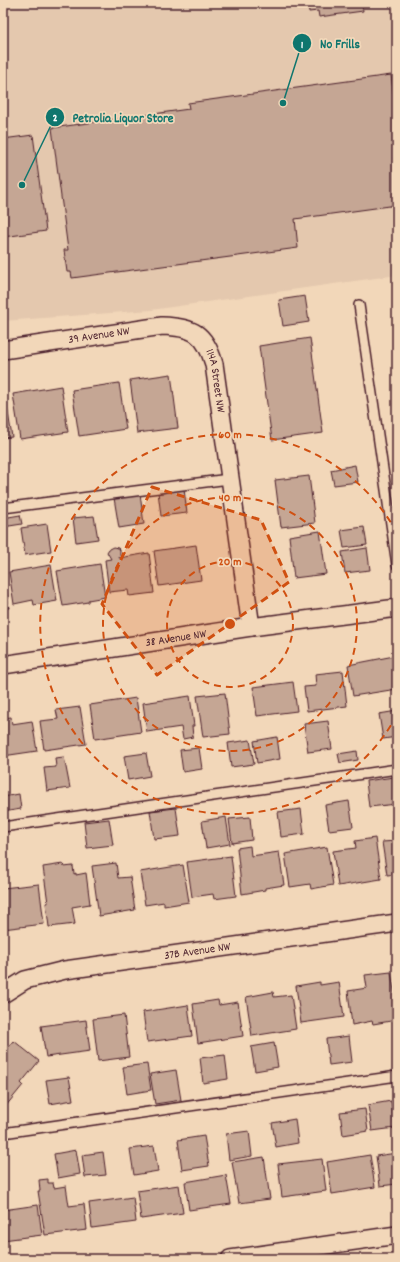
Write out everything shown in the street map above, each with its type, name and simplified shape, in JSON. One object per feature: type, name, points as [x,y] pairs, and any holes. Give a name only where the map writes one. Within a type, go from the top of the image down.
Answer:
[{"type":"street","name":"39 Avenue NW","points":[[3,350],[162,326],[185,328],[194,331]]},
{"type":"street","name":"114A Street NW","points":[[194,331],[208,347],[214,364],[251,628]]},
{"type":"street","name":"38 Avenue NW","points":[[3,665],[397,608]]},
{"type":"street","name":"37B Avenue NW","points":[[3,994],[25,980],[65,970],[397,923]]},
{"type":"street","points":[[230,1259],[397,1235]]},
{"type":"lane","points":[[359,305],[397,565]]},
{"type":"lane","points":[[3,508],[229,479]]},
{"type":"lane","points":[[3,827],[397,769]]},
{"type":"lane","points":[[3,1133],[397,1076]]},
{"type":"highlighted area","points":[[152,487],[261,520],[289,582],[157,675],[102,604]]},
{"type":"shaded area","points":[[13,3],[397,3],[397,275],[151,310],[3,321],[3,6]]},
{"type":"building","points":[[308,3],[362,3],[363,11],[319,17],[318,11],[309,12]]},
{"type":"building","points":[[391,75],[397,122],[397,205],[295,219],[298,248],[72,278],[71,272],[67,272],[64,250],[68,250],[52,128],[189,109],[188,103]]},
{"type":"building","points":[[33,135],[46,231],[3,237],[3,139]]},
{"type":"building","points":[[305,296],[309,322],[283,326],[279,300]]},
{"type":"building","points":[[310,338],[323,433],[272,440],[259,346]]},
{"type":"building","points":[[171,374],[178,428],[137,433],[130,380]]},
{"type":"building","points":[[119,383],[126,429],[79,436],[72,390]]},
{"type":"building","points":[[61,386],[68,432],[20,439],[13,394]]},
{"type":"building","points":[[3,394],[5,394],[12,437],[3,438]]},
{"type":"building","points":[[355,465],[358,482],[334,485],[331,470]]},
{"type":"building","points":[[309,476],[315,523],[281,527],[275,480]]},
{"type":"building","points":[[184,489],[187,513],[161,516],[158,492]]},
{"type":"building","points":[[140,494],[144,524],[119,528],[114,498]]},
{"type":"building","points":[[20,515],[22,524],[3,527],[3,518]]},
{"type":"building","points":[[94,516],[98,539],[76,542],[73,518]]},
{"type":"building","points":[[47,524],[51,551],[25,555],[21,528]]},
{"type":"building","points":[[364,527],[367,545],[344,548],[341,530]]},
{"type":"building","points":[[320,531],[326,574],[294,578],[289,536]]},
{"type":"building","points":[[196,545],[201,580],[159,586],[154,551]]},
{"type":"building","points":[[113,547],[120,550],[119,558],[149,553],[154,593],[129,596],[128,590],[109,592],[105,560],[111,559],[107,552]]},
{"type":"building","points":[[367,548],[370,570],[345,573],[342,552]]},
{"type":"building","points":[[100,564],[105,597],[88,600],[88,602],[63,606],[57,571]]},
{"type":"building","points":[[51,565],[57,601],[34,605],[33,600],[14,604],[9,572]]},
{"type":"building","points":[[4,575],[9,608],[3,608]]},
{"type":"building","points":[[394,656],[397,673],[397,689],[353,696],[348,665]]},
{"type":"building","points":[[343,671],[347,706],[307,711],[304,687],[316,686],[315,674]]},
{"type":"building","points":[[293,682],[297,711],[257,716],[253,687]]},
{"type":"building","points":[[225,693],[230,734],[203,737],[197,696]]},
{"type":"building","points":[[190,696],[194,726],[192,726],[193,737],[183,739],[181,727],[147,732],[143,703]]},
{"type":"building","points":[[136,698],[141,732],[95,739],[90,705]]},
{"type":"building","points":[[80,707],[86,744],[44,750],[40,721],[58,719],[56,710]]},
{"type":"building","points":[[397,711],[397,737],[383,739],[379,714]]},
{"type":"building","points":[[11,717],[12,724],[32,721],[37,751],[3,756],[3,718]]},
{"type":"building","points":[[328,721],[332,749],[308,752],[304,724]]},
{"type":"building","points":[[277,737],[280,759],[257,763],[254,741]]},
{"type":"building","points":[[250,740],[254,764],[231,767],[228,743]]},
{"type":"building","points":[[199,748],[202,769],[183,772],[180,750]]},
{"type":"building","points":[[357,751],[358,760],[340,763],[338,754]]},
{"type":"building","points":[[146,753],[150,776],[128,780],[124,756]]},
{"type":"building","points":[[64,757],[70,788],[47,791],[44,768],[56,767],[55,758]]},
{"type":"building","points":[[394,777],[397,804],[369,807],[366,781]]},
{"type":"building","points":[[19,794],[21,809],[3,812],[3,797]]},
{"type":"building","points":[[349,801],[353,827],[329,830],[325,805]]},
{"type":"building","points":[[176,808],[180,836],[154,839],[150,811]]},
{"type":"building","points":[[301,809],[304,834],[281,837],[278,812]]},
{"type":"building","points":[[226,817],[230,844],[206,848],[202,821]]},
{"type":"building","points":[[250,817],[252,840],[232,843],[229,819]]},
{"type":"building","points":[[109,819],[113,845],[87,848],[84,822]]},
{"type":"building","points":[[375,838],[381,879],[338,886],[333,851],[356,848],[355,841]]},
{"type":"building","points":[[397,841],[397,874],[387,875],[382,842]]},
{"type":"building","points":[[250,846],[251,856],[279,852],[284,885],[242,894],[237,848]]},
{"type":"building","points":[[327,847],[333,885],[311,889],[310,884],[290,887],[285,854]]},
{"type":"building","points":[[231,856],[236,896],[214,899],[213,894],[192,897],[187,862]]},
{"type":"building","points":[[116,863],[118,878],[130,877],[135,910],[99,916],[92,866]]},
{"type":"building","points":[[63,864],[64,867],[73,866],[74,874],[76,873],[76,875],[86,873],[90,904],[72,907],[75,924],[49,927],[46,903],[48,903],[43,867]]},
{"type":"building","points":[[183,865],[189,902],[164,906],[164,902],[145,905],[140,872]]},
{"type":"building","points":[[39,884],[44,924],[3,929],[3,888]]},
{"type":"building","points":[[391,972],[397,1010],[397,1020],[373,1024],[372,1021],[352,1025],[348,991],[367,988],[365,975]]},
{"type":"building","points":[[320,982],[320,985],[339,982],[344,1017],[301,1023],[296,986]]},
{"type":"building","points":[[273,992],[274,997],[291,995],[296,1029],[252,1036],[246,997]]},
{"type":"building","points":[[218,1000],[219,1005],[238,1002],[243,1036],[198,1043],[193,1004]]},
{"type":"building","points":[[188,1005],[192,1036],[147,1042],[143,1012]]},
{"type":"building","points":[[124,1015],[129,1057],[98,1061],[93,1019]]},
{"type":"building","points":[[86,1020],[90,1051],[46,1057],[41,1026]]},
{"type":"building","points":[[349,1036],[352,1062],[329,1065],[326,1039]]},
{"type":"building","points":[[14,1041],[39,1061],[21,1083],[23,1085],[5,1107],[3,1105],[3,1054]]},
{"type":"building","points":[[274,1043],[278,1067],[255,1071],[251,1047]]},
{"type":"building","points":[[225,1055],[228,1079],[203,1083],[200,1058]]},
{"type":"building","points":[[147,1064],[151,1090],[127,1094],[123,1067]]},
{"type":"building","points":[[176,1070],[181,1100],[155,1104],[150,1074]]},
{"type":"building","points":[[69,1077],[73,1100],[50,1104],[46,1080]]},
{"type":"building","points":[[391,1101],[395,1128],[372,1131],[368,1105]]},
{"type":"building","points":[[365,1109],[368,1131],[343,1135],[340,1112]]},
{"type":"building","points":[[295,1119],[298,1143],[276,1147],[272,1123]]},
{"type":"building","points":[[249,1131],[252,1156],[229,1160],[226,1134]]},
{"type":"building","points":[[204,1136],[209,1166],[182,1170],[178,1140]]},
{"type":"building","points":[[154,1146],[158,1171],[134,1175],[130,1149]]},
{"type":"building","points":[[76,1150],[80,1174],[58,1178],[54,1154]]},
{"type":"building","points":[[103,1152],[106,1175],[85,1177],[82,1155]]},
{"type":"building","points":[[397,1153],[397,1184],[380,1186],[376,1156]]},
{"type":"building","points":[[370,1155],[375,1187],[332,1194],[327,1162]]},
{"type":"building","points":[[264,1157],[270,1199],[239,1203],[232,1162]]},
{"type":"building","points":[[322,1159],[326,1191],[282,1197],[278,1164]]},
{"type":"building","points":[[226,1175],[231,1204],[189,1210],[185,1182]]},
{"type":"building","points":[[48,1179],[48,1183],[53,1183],[54,1188],[66,1186],[69,1206],[84,1204],[87,1230],[45,1235],[38,1191],[40,1191],[39,1180]]},
{"type":"building","points":[[179,1185],[183,1213],[141,1219],[137,1191]]},
{"type":"building","points":[[133,1197],[136,1222],[92,1228],[89,1203]]},
{"type":"building","points":[[38,1205],[42,1235],[3,1240],[3,1210]]},
{"type":"place","name":"No Frills","points":[[283,103]]},
{"type":"place","name":"Petrolia Liquor Store","points":[[22,185]]}]
